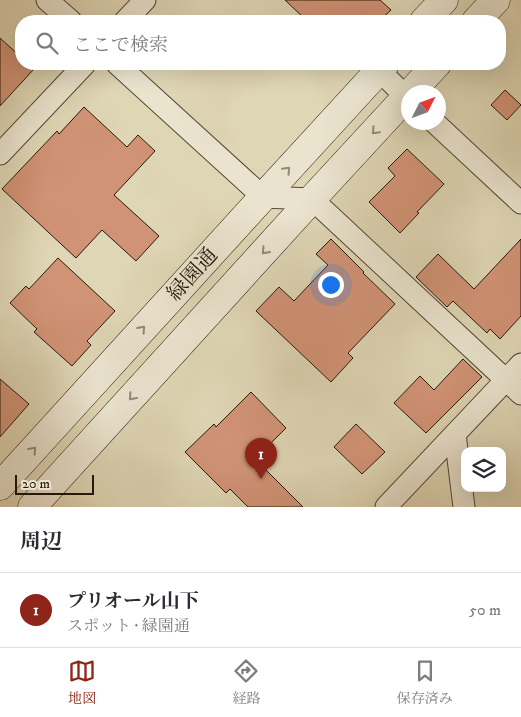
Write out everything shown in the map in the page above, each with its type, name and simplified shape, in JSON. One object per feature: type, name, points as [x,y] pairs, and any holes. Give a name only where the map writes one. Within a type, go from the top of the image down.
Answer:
[{"type":"street","points":[[48,0],[64,15]]},
{"type":"street","points":[[131,15],[145,0]]},
{"type":"street","points":[[430,15],[444,0]]},
{"type":"street","points":[[482,15],[496,0]]},
{"type":"street","points":[[0,154],[79,70]]},
{"type":"street","points":[[124,70],[263,196],[312,199],[514,387]]},
{"type":"street","name":"緑園通","points":[[0,486],[379,70]]},
{"type":"street","points":[[385,70],[401,87]]},
{"type":"street","name":"緑園通","points":[[419,85],[433,70]]},
{"type":"street","name":"緑園通","points":[[32,507],[312,199],[401,104]]},
{"type":"street","points":[[443,130],[521,203]]},
{"type":"street","points":[[386,507],[455,434],[514,387],[521,364]]},
{"type":"street","points":[[455,434],[464,507]]},
{"type":"building","points":[[285,0],[380,0],[391,10],[386,15],[301,15]]},
{"type":"building","points":[[0,38],[15,52],[15,70],[33,70],[0,106]]},
{"type":"building","points":[[505,90],[521,105],[507,120],[491,105]]},
{"type":"building","points":[[84,107],[127,147],[138,135],[155,151],[114,195],[159,236],[136,261],[102,230],[76,258],[2,189],[57,131],[59,134]]},
{"type":"building","points":[[407,149],[444,184],[400,233],[369,202],[395,176],[388,168]]},
{"type":"building","points":[[331,239],[395,304],[348,353],[353,358],[331,382],[256,311],[279,287],[294,301],[328,265],[316,254]]},
{"type":"building","points":[[521,239],[521,316],[500,339],[490,329],[487,333],[453,301],[447,307],[416,277],[438,254],[474,289]]},
{"type":"building","points":[[58,258],[115,311],[87,341],[91,345],[72,366],[34,332],[37,329],[10,303],[26,286],[29,289]]},
{"type":"building","points":[[463,359],[482,377],[426,433],[394,403],[420,376],[434,390]]},
{"type":"building","points":[[0,379],[29,404],[0,437]]},
{"type":"building","points":[[251,392],[286,428],[255,459],[303,507],[248,507],[230,489],[226,493],[185,452],[214,424],[216,427]]},
{"type":"building","points":[[356,424],[385,452],[362,474],[334,447]]},
{"type":"place","name":"プリオール山下","points":[[261,479]]}]
